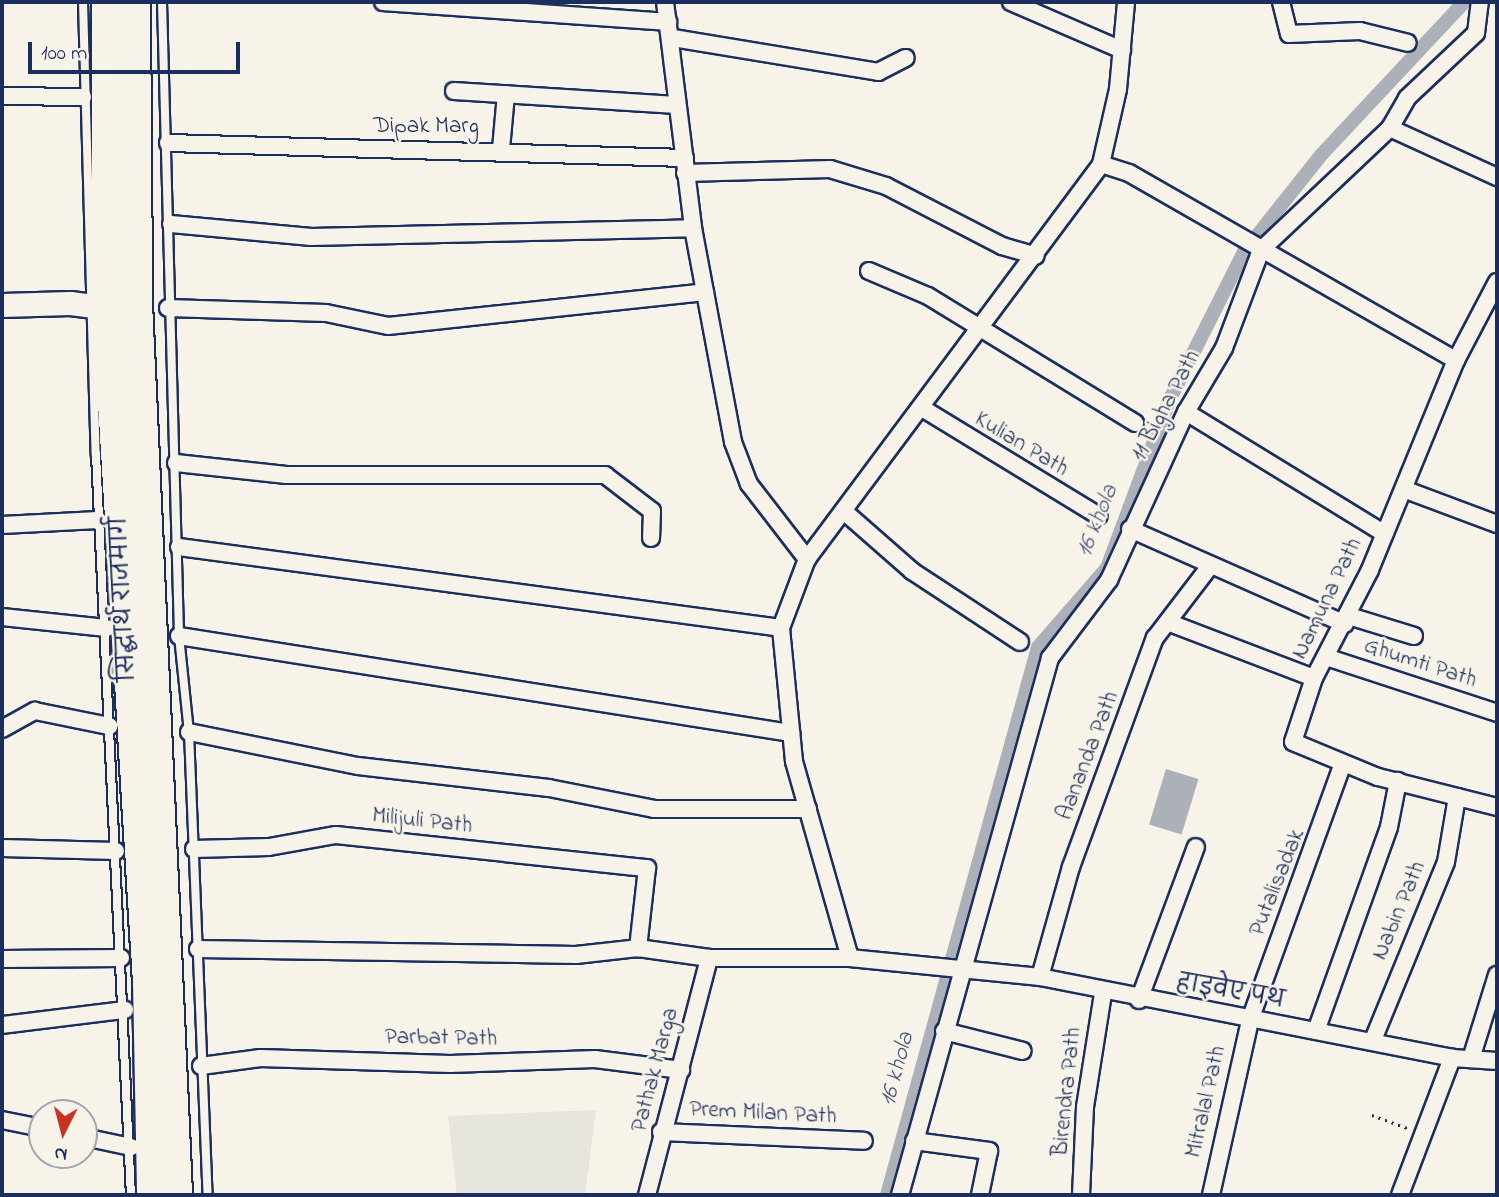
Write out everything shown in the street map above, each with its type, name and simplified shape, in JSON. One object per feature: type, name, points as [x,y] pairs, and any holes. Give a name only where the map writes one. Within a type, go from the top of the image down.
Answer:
[{"type":"highway","name":"सिद्धार्थ राजमार्ग","points":[[107,2],[99,309],[148,982],[152,1195]]},
{"type":"highway","name":"सिद्धार्थ राजमार्ग","points":[[135,2],[138,310],[177,1195]]},
{"type":"street","points":[[383,2],[670,30],[878,72],[906,58]]},
{"type":"street","points":[[665,2],[693,228],[733,442],[749,484],[807,559]]},
{"type":"street","points":[[1011,2],[1122,50]]},
{"type":"street","points":[[850,958],[808,809],[791,733],[781,628],[807,559],[846,513],[1101,164],[1122,50],[1126,2]]},
{"type":"street","points":[[1281,2],[1289,34],[1360,31],[1408,43]]},
{"type":"street","name":"11 Bigha Path","points":[[900,1195],[959,971],[1040,683],[1050,658],[1109,580],[1130,529],[1186,412],[1224,348],[1256,247],[1390,128],[1407,98],[1476,33],[1480,2]]},
{"type":"street","points":[[454,91],[677,105]]},
{"type":"street","points":[[501,149],[506,94]]},
{"type":"street","points":[[2,96],[83,97]]},
{"type":"street","points":[[1390,128],[1497,177]]},
{"type":"street","name":"Dipak Marg","points":[[168,143],[501,149],[685,165],[830,169],[886,186],[990,240],[1036,256]]},
{"type":"street","points":[[1101,164],[1129,173],[1456,360]]},
{"type":"street","points":[[170,224],[311,237],[693,228]]},
{"type":"street","points":[[869,271],[981,326],[1135,422]]},
{"type":"street","name":"Namuna Path","points":[[1497,282],[1456,360],[1406,489],[1347,620],[1329,658],[1314,678],[1293,742],[1343,763],[1398,781],[1497,807]]},
{"type":"street","points":[[168,308],[326,313],[388,326],[705,292]]},
{"type":"street","points":[[2,305],[70,303],[99,309],[138,310]]},
{"type":"street","name":"Kulian Path","points":[[922,408],[1099,516]]},
{"type":"street","points":[[1186,412],[1385,534]]},
{"type":"street","points":[[176,463],[286,475],[605,475],[652,511],[651,538]]},
{"type":"street","points":[[1406,489],[1497,524]]},
{"type":"street","points":[[846,513],[912,571],[1020,642]]},
{"type":"street","points":[[2,525],[99,520]]},
{"type":"street","points":[[1130,529],[1210,566],[1347,620],[1414,636]]},
{"type":"street","points":[[179,547],[781,628]]},
{"type":"street","name":"Aananda Path","points":[[1040,977],[1071,867],[1155,638],[1170,623],[1210,566]]},
{"type":"street","points":[[2,617],[106,628]]},
{"type":"street","points":[[1170,623],[1314,678]]},
{"type":"street","points":[[178,636],[791,733]]},
{"type":"street","name":"Ghumti Path","points":[[1329,658],[1497,713]]},
{"type":"street","points":[[2,729],[35,711],[109,726]]},
{"type":"street","points":[[189,732],[358,766],[536,786],[654,809],[808,809]]},
{"type":"street","name":"Putalisadak","points":[[1250,1020],[1343,763]]},
{"type":"street","points":[[1316,1031],[1389,827],[1398,781]]},
{"type":"street","name":"Nabin Path","points":[[1373,1040],[1446,862],[1457,797]]},
{"type":"street","name":"Milijuli Path","points":[[194,849],[269,847],[336,835],[647,868],[638,948]]},
{"type":"street","points":[[1139,1000],[1196,847]]},
{"type":"street","points":[[2,848],[116,850]]},
{"type":"street","name":"हाइवेए पथ","points":[[198,949],[576,955],[638,948],[709,958],[850,958],[1040,977],[1103,993],[1373,1040],[1452,1058],[1497,1061]]},
{"type":"street","points":[[2,958],[121,958]]},
{"type":"street","name":"Pathak Marga","points":[[647,1195],[661,1132],[681,1070],[709,958]]},
{"type":"street","points":[[1471,1059],[1497,975]]},
{"type":"street","name":"Birendra Path","points":[[1081,1195],[1085,1107],[1103,993]]},
{"type":"street","points":[[2,1025],[125,1010]]},
{"type":"street","name":"Mitralal Path","points":[[1211,1195],[1250,1020]]},
{"type":"street","points":[[944,1031],[1023,1051]]},
{"type":"street","name":"Parbat Path","points":[[201,1066],[260,1058],[450,1064],[575,1058],[681,1070]]},
{"type":"street","points":[[1400,1195],[1452,1058]]},
{"type":"street","points":[[2,1120],[28,1125]]},
{"type":"street","name":"Prem Milan Path","points":[[661,1132],[864,1141]]},
{"type":"street","points":[[98,1140],[131,1147]]},
{"type":"street","points":[[914,1141],[989,1152],[980,1195]]},
{"type":"lane","points":[[83,2],[83,97],[99,309],[99,520],[125,1010],[131,1195]]},
{"type":"lane","points":[[162,2],[170,224],[168,308],[179,547],[178,636],[189,732],[208,1195]]},
{"type":"path","points":[[1373,1115],[1423,1133]]},
{"type":"shaded area","points":[[1166,769],[1199,779],[1182,834],[1149,824]]},
{"type":"shaded area","points":[[596,1110],[585,1195],[457,1195],[448,1116]]},
{"type":"waterway","name":"16 khola","points":[[887,1195],[1038,647],[1107,568],[1169,401],[1244,252],[1322,154],[1464,2]]}]
